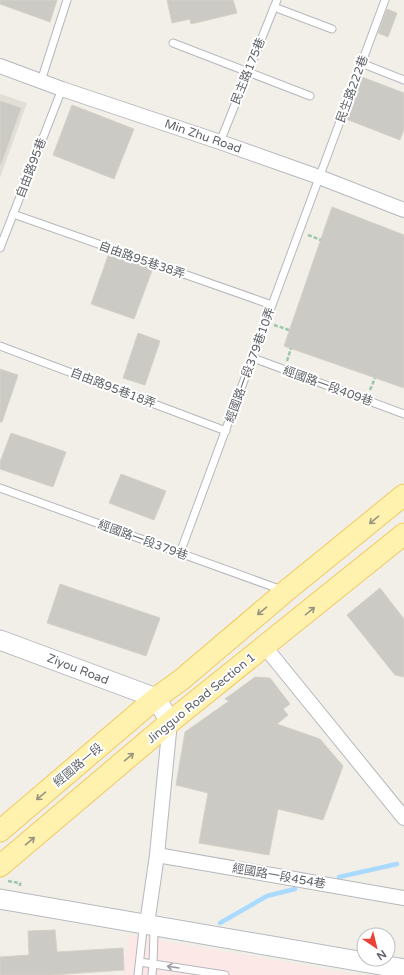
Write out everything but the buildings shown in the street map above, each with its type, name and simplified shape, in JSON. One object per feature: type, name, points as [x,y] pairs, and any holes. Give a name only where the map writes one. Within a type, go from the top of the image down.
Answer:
[{"type":"main road","points":[[156,698],[181,680],[286,591],[404,495]]},
{"type":"main road","name":"Jingguo Road Section 1","points":[[0,866],[170,722],[404,534]]},
{"type":"main road","name":"經國路一段","points":[[0,831],[156,698]]},
{"type":"street","name":"Min Zhu Road","points":[[0,66],[62,89],[319,177],[404,210]]},
{"type":"street","name":"Ziyou Road","points":[[0,640],[156,698]]},
{"type":"street","points":[[265,647],[404,818]]},
{"type":"street","points":[[147,924],[157,855],[170,722],[156,698]]},
{"type":"street","name":"經國路一段454巷","points":[[157,855],[403,895]]},
{"type":"street","points":[[0,899],[404,969]]},
{"type":"lane","points":[[41,81],[67,0]]},
{"type":"lane","name":"民生路222巷","points":[[319,177],[385,0]]},
{"type":"lane","points":[[276,3],[332,29]]},
{"type":"lane","name":"民主路175巷","points":[[220,142],[276,3]]},
{"type":"lane","points":[[173,43],[310,96]]},
{"type":"lane","points":[[361,63],[404,80]]},
{"type":"lane","name":"自由路95巷","points":[[0,248],[62,89]]},
{"type":"lane","name":"經國路一段379巷10弄","points":[[180,553],[319,177]]},
{"type":"lane","name":"自由路95巷38弄","points":[[13,214],[272,305]]},
{"type":"lane","name":"自由路95巷18弄","points":[[0,346],[226,431]]},
{"type":"lane","name":"經國路一段409巷","points":[[252,358],[404,414]]},
{"type":"lane","name":"經國路一段379巷","points":[[0,488],[286,591]]},
{"type":"lane","points":[[138,975],[143,930],[147,924],[154,933],[154,963],[152,975]]},
{"type":"lane","points":[[140,962],[226,975]]},
{"type":"path","points":[[266,322],[289,330]]},
{"type":"shaded area","points":[[0,94],[27,103],[0,178]]},
{"type":"shaded area","points":[[129,935],[360,975],[123,975]]},
{"type":"waterway","points":[[339,877],[397,864]]},
{"type":"waterway","points":[[220,923],[267,896],[295,889]]}]
